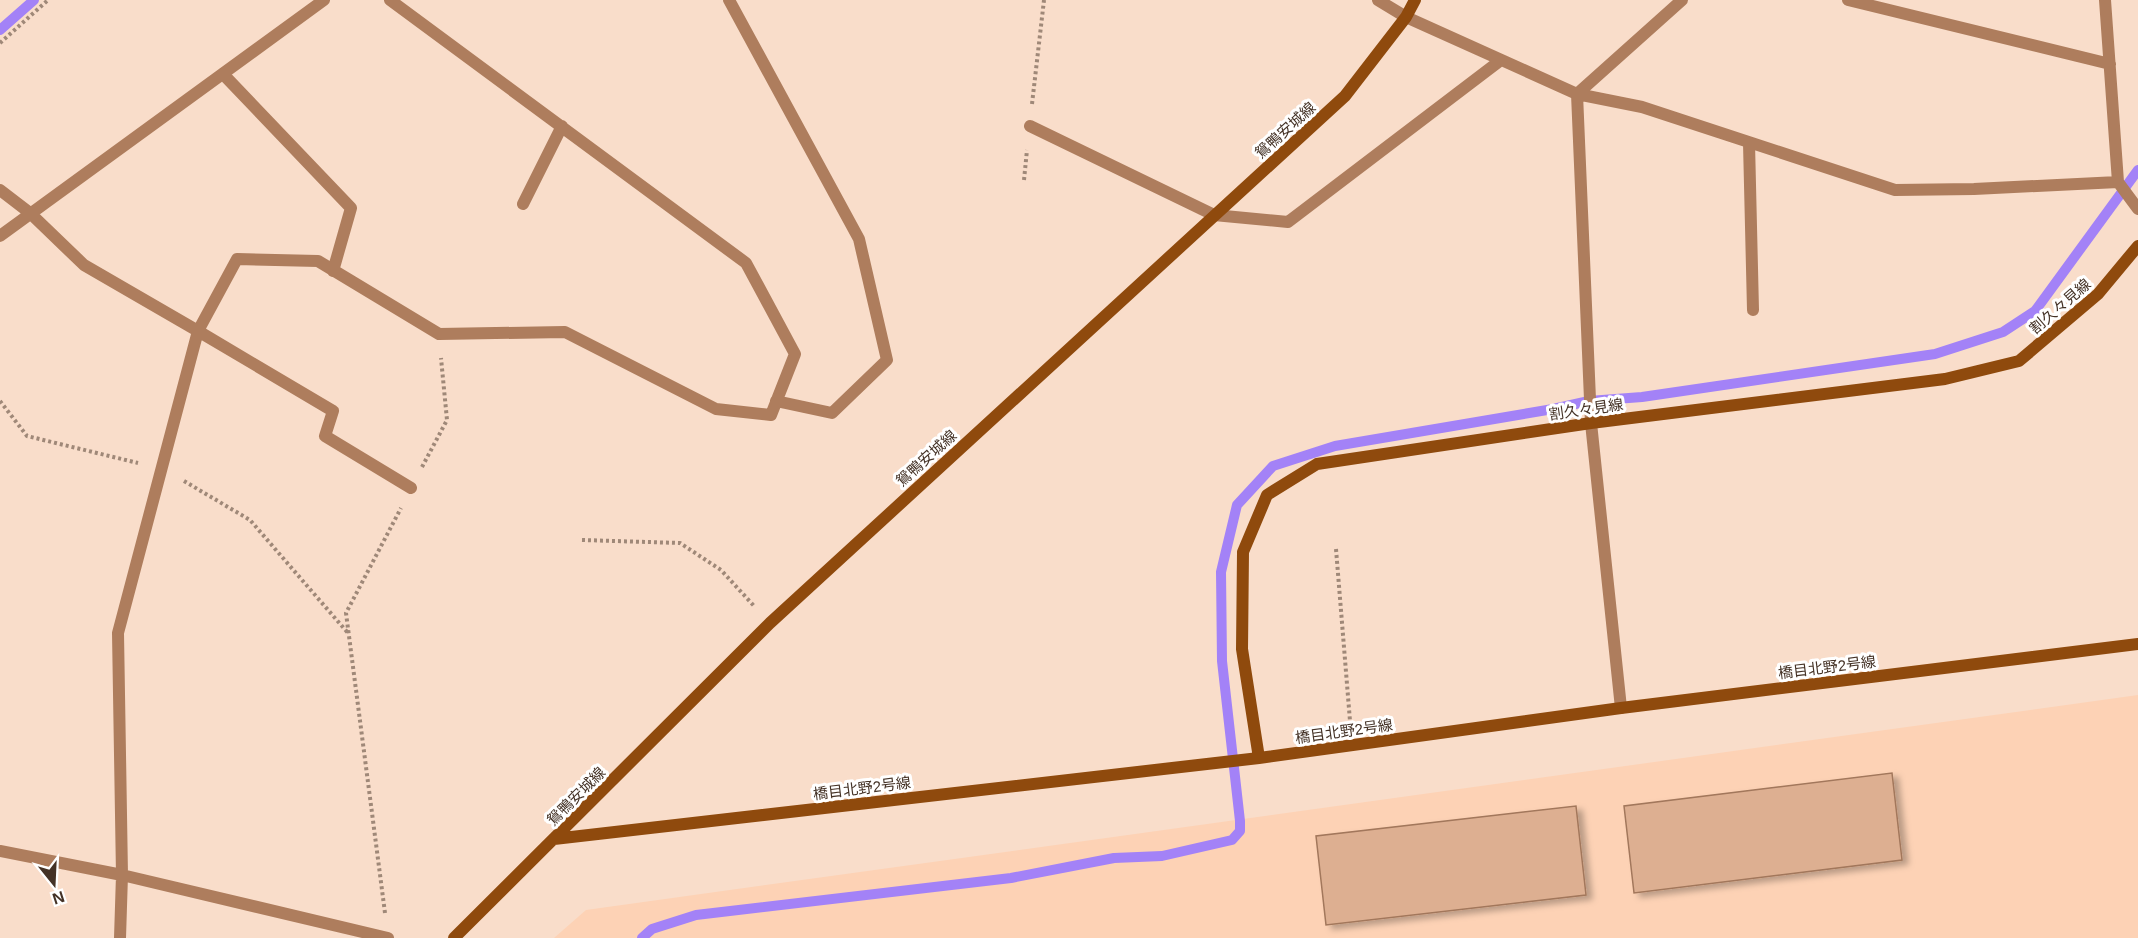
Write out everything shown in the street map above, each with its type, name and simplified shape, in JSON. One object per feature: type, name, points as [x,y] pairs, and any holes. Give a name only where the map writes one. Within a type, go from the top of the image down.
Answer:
[{"type":"street","points":[[0,236],[324,0]]},
{"type":"street","points":[[120,938],[122,875],[118,633],[198,331],[237,259],[318,261],[439,334],[565,332],[716,409],[771,416],[795,354],[746,263],[390,0]]},
{"type":"street","points":[[729,0],[859,239],[887,360],[832,413],[776,401]]},
{"type":"street","points":[[1378,0],[1406,17],[1577,94],[1642,107],[1895,190],[1974,189],[2118,182]]},
{"type":"street","name":"鴛鴨安城線","points":[[454,938],[770,623],[1345,96],[1406,17],[1415,0]]},
{"type":"street","points":[[1577,94],[1682,0]]},
{"type":"street","points":[[1848,0],[2110,64]]},
{"type":"street","points":[[2105,0],[2118,182],[2138,209]]},
{"type":"street","points":[[1030,126],[1214,215],[1288,222],[1501,60]]},
{"type":"street","points":[[223,74],[351,208],[333,271]]},
{"type":"street","points":[[1577,94],[1591,423],[1621,708]]},
{"type":"street","points":[[523,204],[562,126]]},
{"type":"street","points":[[1749,143],[1753,310]]},
{"type":"street","points":[[0,190],[30,213],[84,265],[333,411],[325,436],[411,488]]},
{"type":"street","name":"割久々見線","points":[[1259,758],[1242,650],[1243,552],[1267,495],[1317,464],[1591,423],[1945,380],[2019,361],[2098,294],[2138,246]]},
{"type":"street","name":"橋目北野2号線","points":[[554,839],[1259,758],[1621,708],[2135,642]]},
{"type":"street","points":[[0,851],[122,875],[388,938]]},
{"type":"path","points":[[0,43],[48,0]]},
{"type":"path","points":[[1024,180],[1044,0]]},
{"type":"path","points":[[388,938],[346,613],[447,420],[439,334]]},
{"type":"path","points":[[0,401],[27,436],[162,468],[250,520],[349,634]]},
{"type":"path","points":[[582,540],[680,543],[721,570],[770,623]]},
{"type":"path","points":[[1336,549],[1350,722]]},
{"type":"shaded area","points":[[2138,695],[2138,938],[554,938],[586,910]]},
{"type":"building","points":[[1892,773],[1902,860],[1634,893],[1624,806]]},
{"type":"building","points":[[1576,806],[1586,895],[1326,925],[1316,836]]},
{"type":"waterway","points":[[0,30],[34,0]]},
{"type":"waterway","points":[[642,938],[652,929],[696,915],[1011,878],[1114,858],[1162,856],[1232,840],[1240,831],[1240,821],[1222,661],[1221,572],[1237,505],[1273,466],[1335,446],[1589,401],[1642,397],[1935,354],[2003,332],[2035,311],[2138,170]]}]
